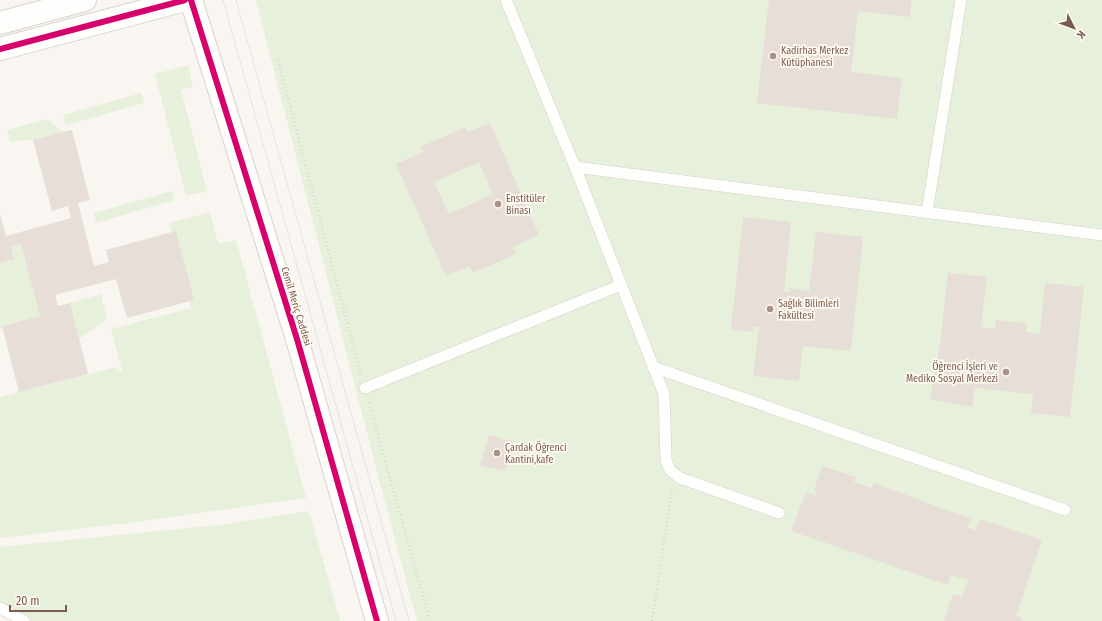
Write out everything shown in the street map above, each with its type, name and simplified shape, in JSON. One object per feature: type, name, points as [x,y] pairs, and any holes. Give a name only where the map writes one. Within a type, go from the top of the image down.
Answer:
[{"type":"street","points":[[0,23],[85,0]]},
{"type":"street","points":[[0,49],[185,0]]},
{"type":"street","name":"Cemil Meriç Caddesi","points":[[191,0],[297,339],[377,621]]},
{"type":"lane","points":[[506,0],[575,167],[664,394],[666,460],[670,470],[674,475],[680,478],[779,513]]},
{"type":"lane","points":[[926,212],[960,0]]},
{"type":"lane","points":[[575,167],[1102,235]]},
{"type":"lane","points":[[365,388],[621,285]]},
{"type":"lane","points":[[653,367],[1065,510]]},
{"type":"lane","points":[[0,608],[24,621]]},
{"type":"path","points":[[278,60],[365,388],[430,621]]},
{"type":"path","points":[[652,621],[674,475]]},
{"type":"green space","points":[[256,0],[1102,0],[1102,621],[417,621],[376,468]]},
{"type":"green space","points":[[188,65],[193,87],[181,90],[207,191],[186,196],[155,74]]},
{"type":"green space","points":[[141,93],[144,103],[66,125],[63,115]]},
{"type":"green space","points":[[47,119],[64,132],[33,140],[10,141],[7,130]]},
{"type":"green space","points":[[172,191],[174,200],[96,223],[94,213]]},
{"type":"green space","points":[[210,212],[218,244],[236,240],[306,498],[129,523],[0,538],[0,397],[116,367],[123,374],[111,329],[191,308],[169,223]]},
{"type":"green space","points":[[21,244],[40,316],[2,326],[0,332],[0,263],[14,259],[11,246]]},
{"type":"green space","points":[[101,294],[107,319],[79,339],[70,303]]},
{"type":"green space","points":[[309,511],[340,621],[25,621],[0,605],[0,547],[227,524]]},
{"type":"building","points":[[769,0],[911,0],[910,17],[858,11],[851,72],[902,78],[897,119],[757,103]]},
{"type":"building","name":"Enstitüler Binası","points":[[490,123],[539,235],[512,247],[516,254],[473,273],[470,266],[446,276],[396,164],[423,152],[421,147],[465,127],[467,132]],"holes":[[[479,162],[493,194],[449,214],[434,182]]]},
{"type":"building","points":[[72,130],[90,200],[78,203],[94,266],[109,262],[106,250],[176,231],[194,300],[127,318],[116,279],[55,295],[58,306],[70,303],[88,374],[19,392],[2,326],[40,316],[21,244],[11,246],[14,259],[0,263],[0,214],[6,236],[71,218],[68,206],[52,211],[33,140]]},
{"type":"building","name":"Sağlık Bilimleri Fakültesi","points":[[743,217],[791,222],[784,292],[789,292],[789,288],[809,291],[816,232],[863,237],[851,351],[803,346],[799,381],[753,376],[759,327],[753,327],[753,332],[731,329]]},
{"type":"building","points":[[948,273],[987,277],[981,327],[995,329],[996,320],[1027,323],[1026,332],[1040,334],[1045,283],[1084,287],[1070,417],[1031,413],[1033,394],[975,388],[972,407],[930,399],[940,345]]},
{"type":"building","name":"Çardak Öğrenci Kantini,kafe","points":[[489,435],[514,442],[506,471],[480,465]]},
{"type":"building","points":[[822,466],[856,477],[854,482],[872,488],[874,483],[971,519],[967,527],[976,530],[980,519],[1042,540],[1016,616],[1022,618],[1021,621],[944,621],[953,594],[962,597],[968,580],[951,575],[948,585],[791,531],[806,492],[816,496],[817,491],[814,490]]},
{"type":"tram line","points":[[223,0],[396,621]]},
{"type":"tram line","points":[[236,0],[409,621]]},
{"type":"cycle path","points":[[0,49],[185,0]]},
{"type":"cycle path","points":[[191,0],[297,339],[377,621]]},
{"type":"place","name":"Kadirhas Merkez Kütüphanesi","points":[[773,56]]},
{"type":"place","name":"Enstitüler Binası","points":[[498,204]]},
{"type":"place","name":"Sağlık Bilimleri Fakültesi","points":[[770,309]]},
{"type":"place","name":"Öğrenci İşleri ve Mediko Sosyal Merkezi","points":[[1006,372]]},
{"type":"place","name":"Çardak Öğrenci Kantini,kafe","points":[[497,453]]}]
